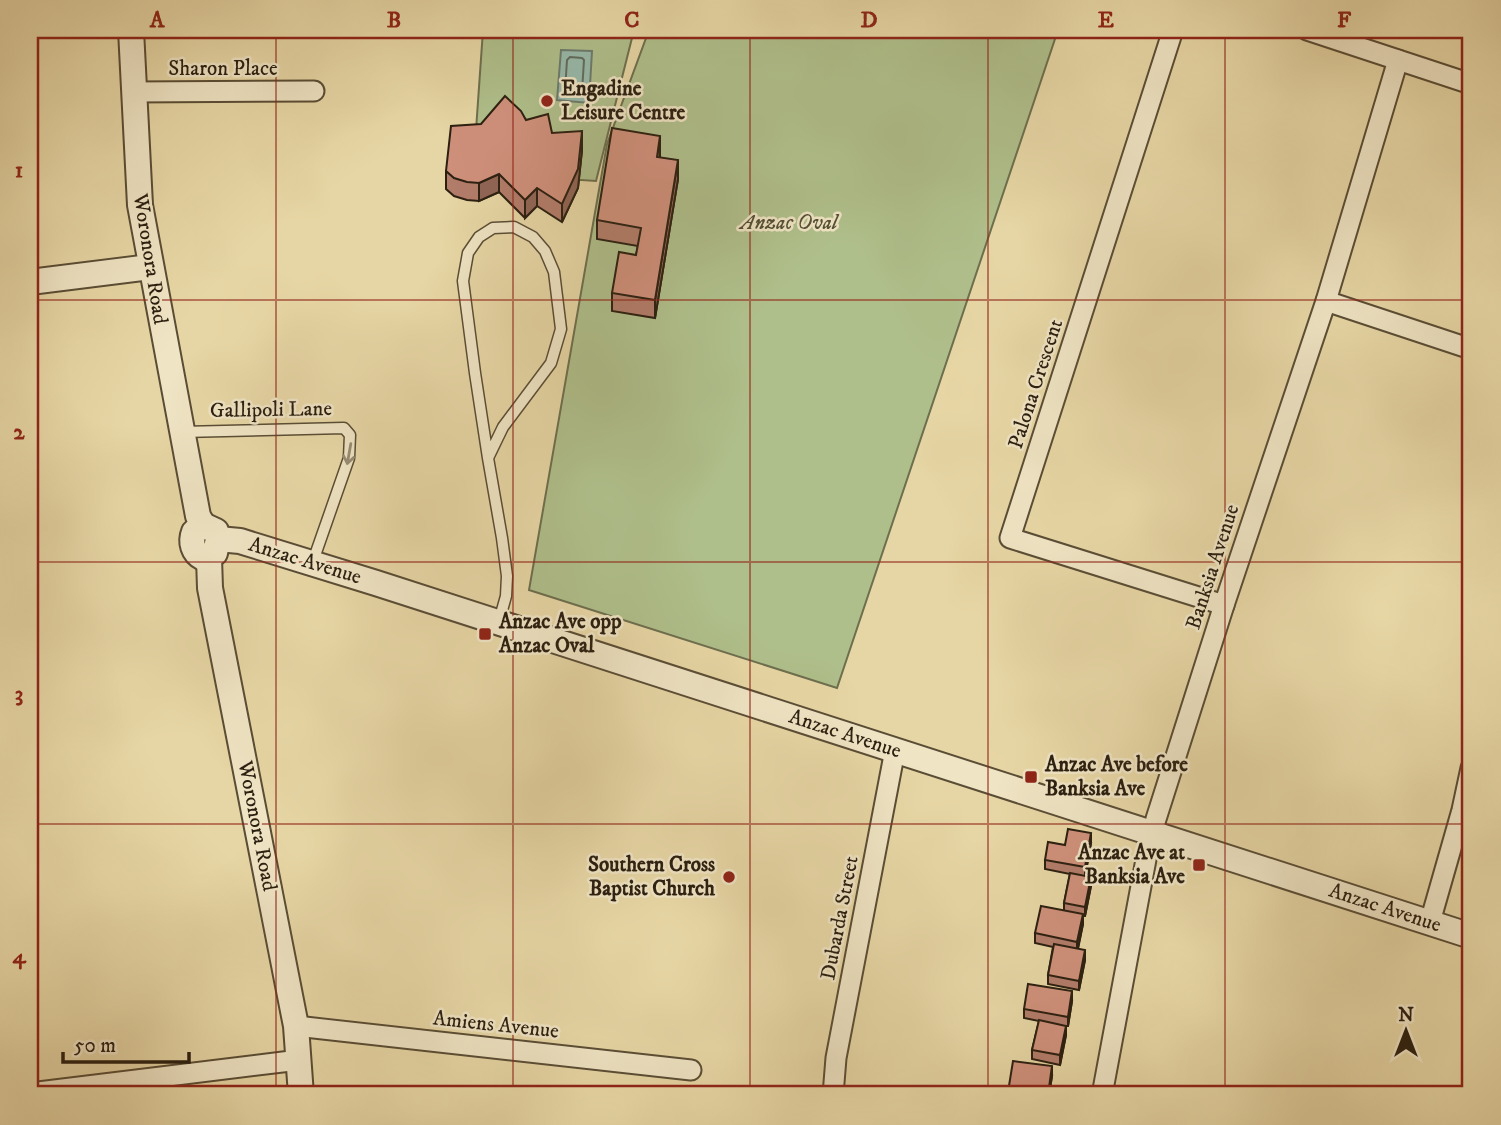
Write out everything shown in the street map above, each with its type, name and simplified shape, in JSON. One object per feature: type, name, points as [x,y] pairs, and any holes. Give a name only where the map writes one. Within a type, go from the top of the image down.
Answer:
[{"type":"street","name":"Woronora Road","points":[[131,30],[140,205],[198,516],[210,541],[210,588],[296,1026],[301,1095]]},
{"type":"street","name":"Palona Crescent","points":[[1173,30],[1010,538],[1224,605]]},
{"type":"street","points":[[1307,30],[1471,85]]},
{"type":"street","name":"Banksia Avenue","points":[[1102,1095],[1152,833],[1224,605],[1326,301],[1398,61]]},
{"type":"street","name":"Sharon Place","points":[[133,92],[314,91]]},
{"type":"street","points":[[30,282],[150,267]]},
{"type":"street","points":[[1326,301],[1471,349]]},
{"type":"street","name":"Anzac Avenue","points":[[210,541],[240,541],[499,622],[1471,936]]},
{"type":"street","name":"Dubarda Street","points":[[833,1095],[836,1058],[895,750]]},
{"type":"street","points":[[1430,922],[1462,810],[1471,768]]},
{"type":"street","name":"Amiens Avenue","points":[[296,1026],[691,1070]]},
{"type":"street","points":[[30,1093],[299,1060]]},
{"type":"lane","points":[[488,458],[503,427],[551,363],[561,329],[554,272],[545,251],[533,237],[514,227],[493,228],[479,237],[468,253],[463,281],[488,458],[507,576],[506,596],[499,622]]},
{"type":"lane","name":"Gallipoli Lane","points":[[181,432],[344,428],[350,435],[349,458],[312,564]]},
{"type":"green space","name":"Engadine Leisure Centre","points":[[483,30],[634,30],[596,181],[473,173]]},
{"type":"green space","name":"Anzac Oval","points":[[649,30],[1058,30],[837,688],[529,590],[607,144]]},
{"type":"water","points":[[561,50],[592,51],[589,103],[557,100]]},
{"type":"building","points":[[505,96],[521,111],[526,120],[548,114],[552,133],[582,131],[578,169],[562,204],[537,188],[525,200],[499,174],[479,183],[454,178],[446,171],[451,126],[481,124]]},
{"type":"building","points":[[612,128],[660,136],[657,157],[678,160],[655,300],[612,293],[619,252],[636,255],[641,228],[597,220]]},
{"type":"building","points":[[1068,829],[1091,833],[1085,867],[1045,860],[1048,842],[1065,845]]},
{"type":"building","points":[[1070,873],[1091,877],[1085,907],[1064,903]]},
{"type":"building","points":[[1041,906],[1083,914],[1077,942],[1035,933]]},
{"type":"building","points":[[1054,944],[1085,950],[1079,981],[1048,975]]},
{"type":"building","points":[[1028,984],[1072,991],[1068,1017],[1024,1009]]},
{"type":"building","points":[[1039,1020],[1066,1026],[1060,1055],[1032,1050]]},
{"type":"building","points":[[1013,1061],[1052,1066],[1048,1095],[1008,1092]]},
{"type":"place","name":"Engadine Leisure Centre","points":[[547,101]]},
{"type":"place","name":"Anzac Ave opp Anzac Oval","points":[[485,634]]},
{"type":"place","name":"Anzac Ave before Banksia Ave","points":[[1031,777]]},
{"type":"place","name":"Anzac Ave at Banksia Ave","points":[[1199,865]]},
{"type":"place","name":"Southern Cross Baptist Church","points":[[729,877]]}]
